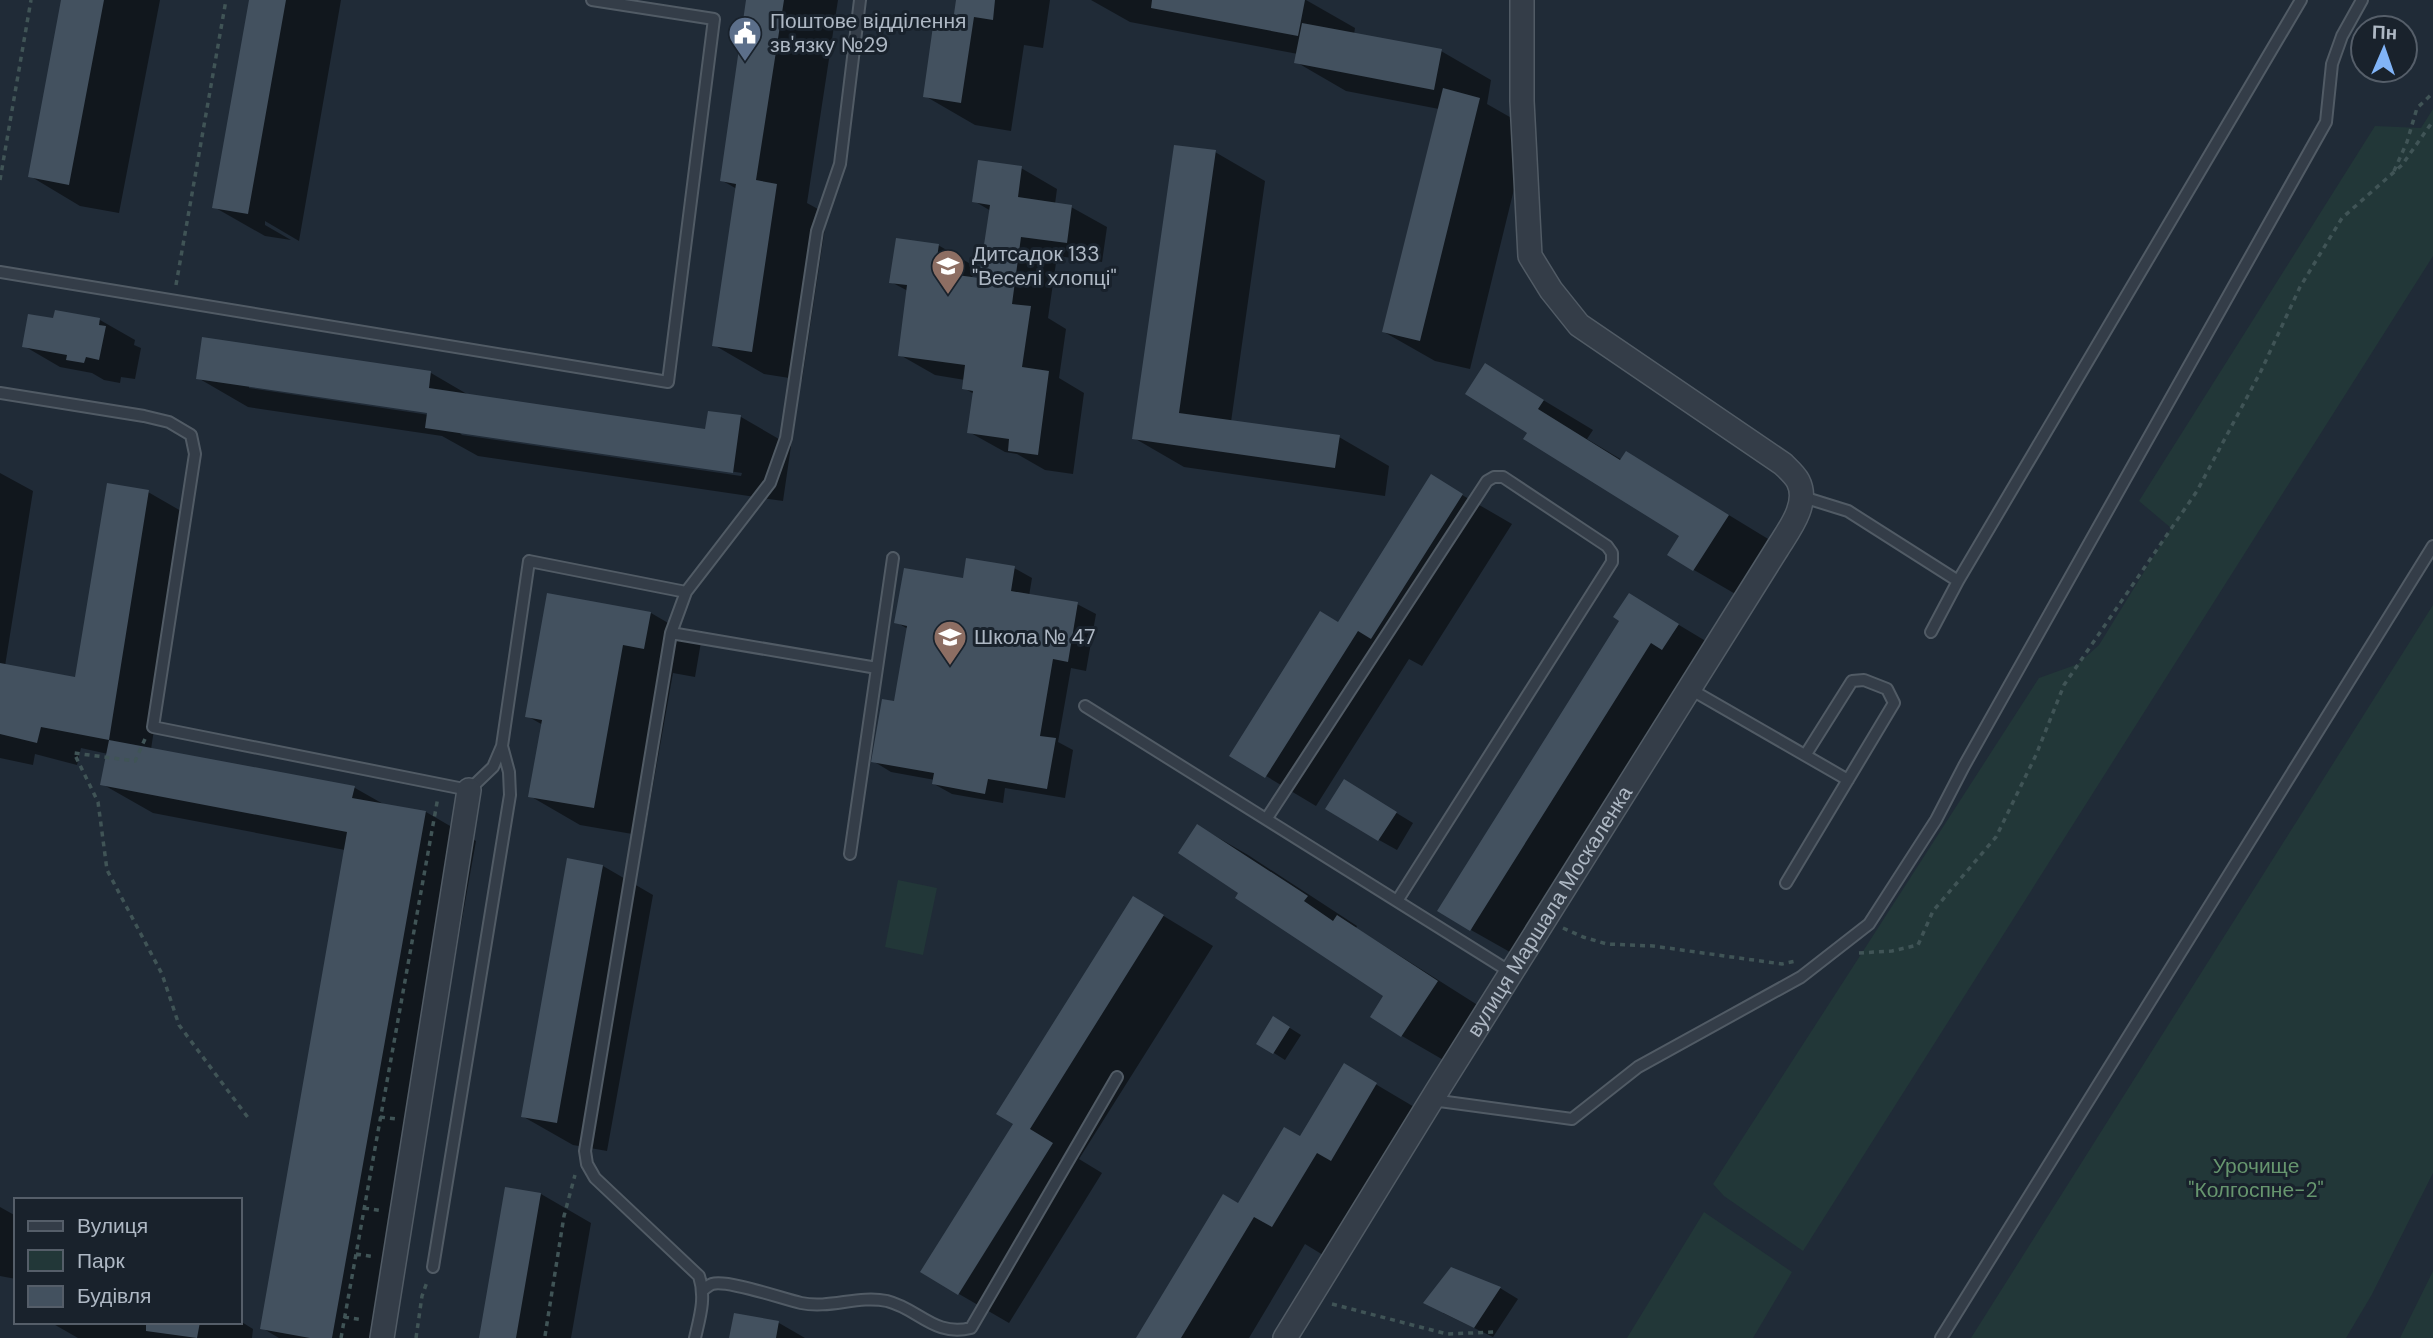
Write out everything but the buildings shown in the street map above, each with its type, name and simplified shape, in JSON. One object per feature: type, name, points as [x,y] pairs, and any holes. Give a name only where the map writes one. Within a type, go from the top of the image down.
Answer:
[{"type":"street","points":[[1522,0],[1522,102],[1530,256],[1551,290],[1579,324],[1783,464],[1801,489]]},
{"type":"street","name":"вулиця Маршала Москаленка","points":[[1285,1338],[1777,550],[1797,514],[1801,489]]},
{"type":"street","points":[[383,1338],[469,790]]},
{"type":"lane","points":[[0,272],[668,382],[714,19],[592,0]]},
{"type":"lane","points":[[695,1338],[703,1290],[699,1276],[595,1178],[587,1164],[585,1150],[671,633],[686,592],[770,483],[786,438],[817,231],[840,164],[859,0]]},
{"type":"lane","points":[[1931,632],[1958,581],[2301,0]]},
{"type":"lane","points":[[1432,1100],[1572,1118],[1638,1068],[1801,977],[1869,924],[1936,820],[2326,122],[2332,64],[2342,36],[2362,0]]},
{"type":"lane","points":[[0,393],[144,416],[169,422],[191,435],[195,454],[153,727],[469,790],[493,767],[502,746],[529,561],[686,592]]},
{"type":"lane","points":[[1267,818],[1487,481],[1494,477],[1503,477],[1607,546],[1612,553],[1612,562],[1397,901]]},
{"type":"lane","points":[[1801,489],[1848,511],[1958,581]]},
{"type":"lane","points":[[1941,1338],[2433,546]]},
{"type":"lane","points":[[850,854],[893,558]]},
{"type":"lane","points":[[671,633],[877,668]]},
{"type":"lane","points":[[1786,883],[1894,703],[1887,689],[1864,680],[1852,681],[1806,754]]},
{"type":"lane","points":[[1690,689],[1848,780]]},
{"type":"lane","points":[[1086,706],[1511,973]]},
{"type":"lane","points":[[433,1267],[510,795],[509,772],[502,746]]},
{"type":"lane","points":[[703,1290],[713,1283],[726,1284],[803,1304],[824,1306],[858,1301],[890,1302],[943,1329],[959,1331],[971,1328],[1117,1077]]},
{"type":"path","points":[[0,180],[31,0]]},
{"type":"path","points":[[173,301],[226,0]]},
{"type":"path","points":[[2393,173],[2407,142],[2417,108],[2433,93]]},
{"type":"path","points":[[154,718],[135,761],[74,753],[98,802],[107,870],[162,974],[179,1026],[249,1119]]},
{"type":"path","points":[[341,1338],[440,785]]},
{"type":"path","points":[[545,1336],[570,1188],[585,1150]]},
{"type":"path","points":[[416,1338],[422,1296],[433,1267]]},
{"type":"path","points":[[1310,1298],[1447,1334],[1494,1332]]},
{"type":"green space","points":[[2433,109],[2433,256],[1803,1251],[1724,1196],[1713,1184],[2039,678],[2078,664],[2099,645],[2171,528],[2139,501],[2375,126],[2421,128]]},
{"type":"green space","name":"Урочище \"Колгоспне-2\"","points":[[2433,605],[2433,1173],[2371,1296],[2346,1338],[1971,1338]]},
{"type":"green space","points":[[898,880],[937,888],[923,955],[885,947]]},
{"type":"green space","points":[[1704,1212],[1792,1272],[1753,1338],[1627,1338]]},
{"type":"green space","points":[[2433,1271],[2433,1338],[2400,1338]]},
{"type":"place","name":"Поштове відділення зв'язку №29","points":[[745,63]]},
{"type":"place","name":"Дитсадок 133 \"Веселі хлопці\"","points":[[948,296]]},
{"type":"place","name":"Школа № 47","points":[[950,667]]}]
